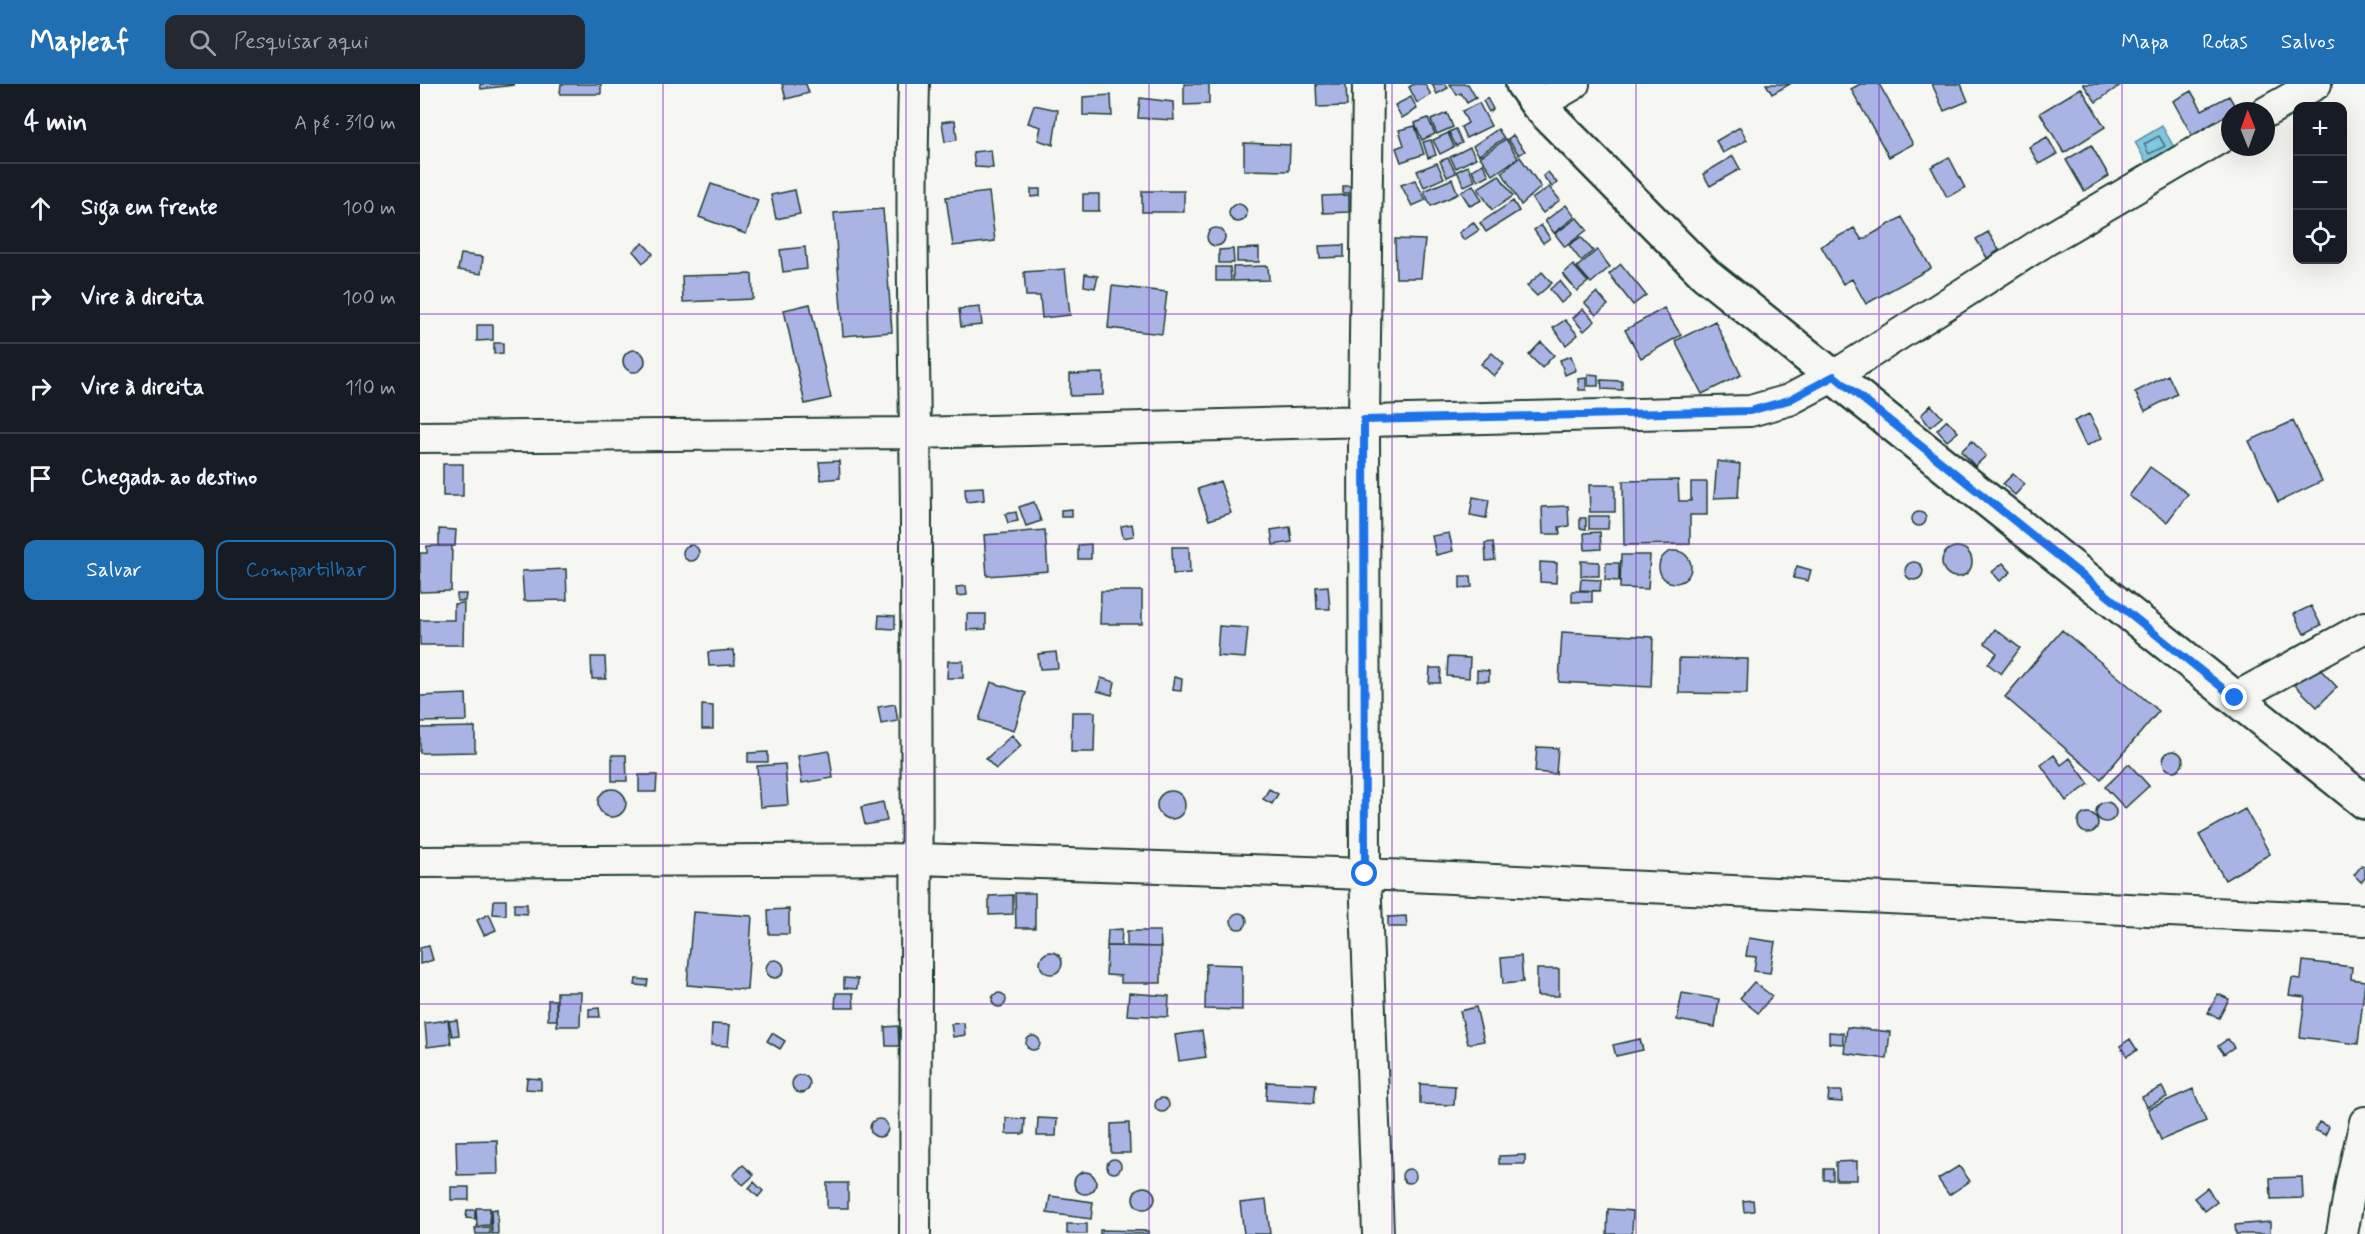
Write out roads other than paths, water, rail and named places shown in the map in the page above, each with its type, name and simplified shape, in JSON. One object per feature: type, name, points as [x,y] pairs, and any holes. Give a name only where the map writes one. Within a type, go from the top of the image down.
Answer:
[{"type":"main road","points":[[1530,94],[1705,274],[2365,802]]},
{"type":"street","points":[[914,84],[911,183],[918,859],[915,1234]]},
{"type":"street","points":[[1368,84],[1364,420],[1365,874],[1378,1234]]},
{"type":"street","points":[[1530,94],[1574,84]]},
{"type":"street","points":[[2275,107],[2316,84]]},
{"type":"street","points":[[420,437],[915,433],[1750,411],[1789,400],[1834,376],[2045,241],[2221,137]]},
{"type":"street","points":[[2235,698],[2365,627]]},
{"type":"street","points":[[420,862],[918,859],[1365,874],[2365,920]]},
{"type":"street","points":[[2342,1234],[2365,1122]]},
{"type":"water","points":[[2162,126],[2175,149],[2147,164],[2135,142]]}]
